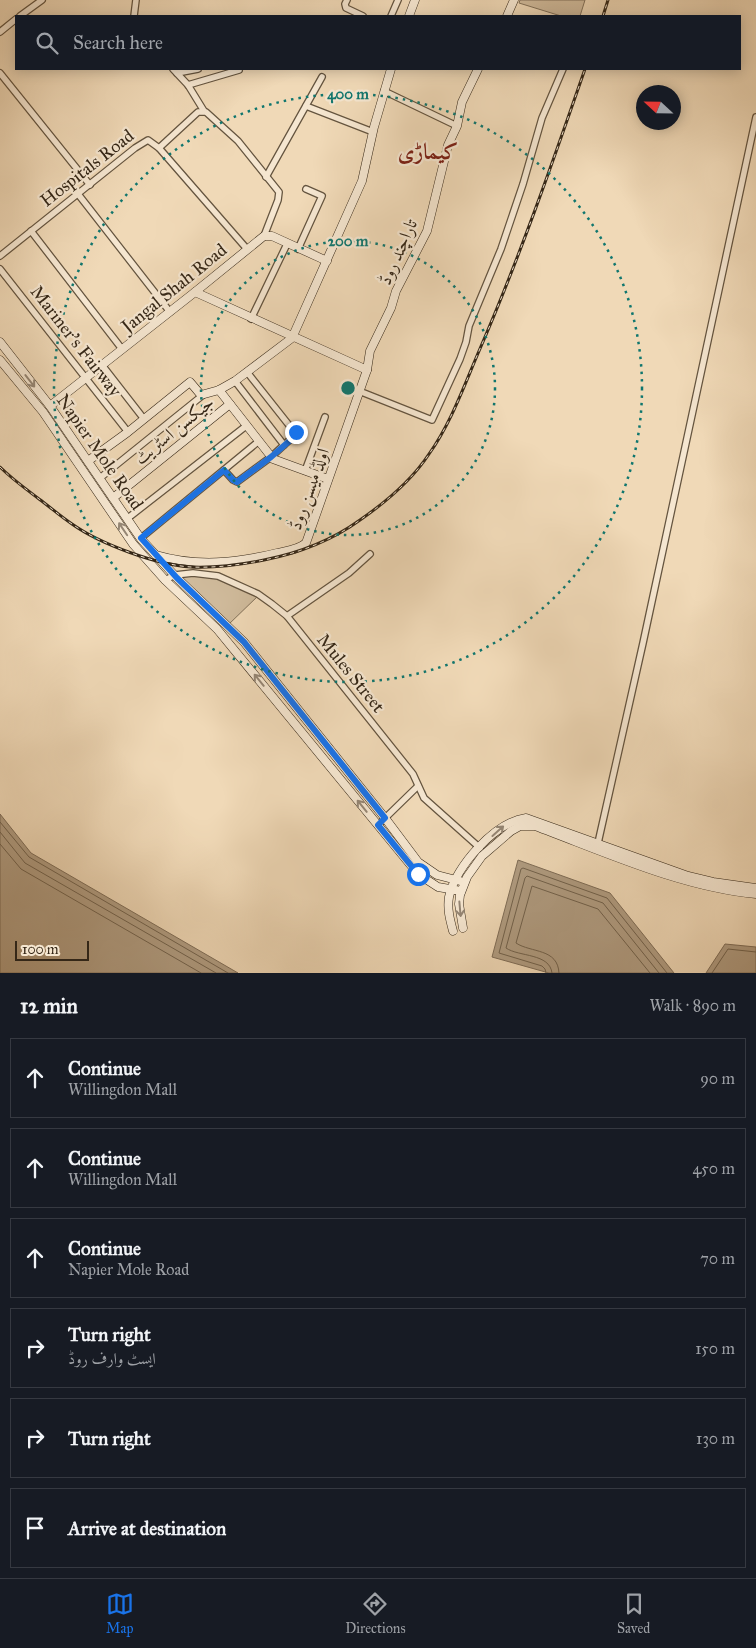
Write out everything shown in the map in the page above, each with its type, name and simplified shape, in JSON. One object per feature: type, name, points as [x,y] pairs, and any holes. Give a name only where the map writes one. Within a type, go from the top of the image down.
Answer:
[{"type":"main road","points":[[409,15],[414,0]]},
{"type":"main road","points":[[510,15],[514,0]]},
{"type":"main road","points":[[88,461],[128,432],[190,382],[203,395],[219,390],[235,381],[292,338],[362,181],[373,132],[391,70]]},
{"type":"main road","name":"تاراچند روڈ","points":[[367,370],[370,351],[391,308],[396,291],[426,231],[448,145],[457,126],[462,102],[478,70]]},
{"type":"main road","points":[[264,236],[272,236],[327,261]]},
{"type":"main road","name":"Jangal Shah Road","points":[[50,406],[264,236]]},
{"type":"main road","points":[[195,292],[292,338],[367,370]]},
{"type":"main road","name":"Napier Mole Road","points":[[0,342],[50,406],[141,538],[176,576],[244,642],[423,867],[437,874],[464,882]]},
{"type":"main road","name":"Napier Mole Road","points":[[0,360],[43,412],[140,551],[165,580],[217,629],[424,879],[444,890],[462,891]]},
{"type":"main road","name":"اولڈ میسن روڈ","points":[[140,551],[188,562],[218,564],[254,559],[300,548],[308,539],[367,370]]},
{"type":"main road","points":[[219,390],[271,457],[328,479]]},
{"type":"main road","name":"جیکسن اسٹریٹ","points":[[113,498],[230,404]]},
{"type":"main road","points":[[453,931],[448,904],[455,879],[480,848],[506,824],[516,819],[526,818],[688,876],[713,882],[756,888]]},
{"type":"main road","points":[[463,928],[459,904],[464,882],[482,856],[511,831],[520,826],[535,826],[685,881],[756,894]]},
{"type":"street","points":[[21,15],[42,0]]},
{"type":"street","points":[[134,15],[136,0]]},
{"type":"street","points":[[347,0],[346,8],[360,15]]},
{"type":"street","points":[[391,15],[398,0]]},
{"type":"street","points":[[0,32],[15,20]]},
{"type":"street","points":[[188,85],[239,70]]},
{"type":"street","points":[[359,391],[432,420],[460,359],[472,319],[501,248],[523,184],[542,118],[563,70]]},
{"type":"street","points":[[175,71],[188,85],[204,111],[238,142],[279,192],[280,196],[264,236]]},
{"type":"street","points":[[0,73],[90,185]]},
{"type":"street","points":[[266,177],[322,77]]},
{"type":"street","points":[[384,91],[457,126]]},
{"type":"street","points":[[306,106],[373,132]]},
{"type":"street","points":[[159,148],[198,112],[204,111]]},
{"type":"street","points":[[598,843],[756,117]]},
{"type":"street","name":"Hospitals Road","points":[[0,256],[146,141],[151,141],[159,148],[246,249]]},
{"type":"street","points":[[298,249],[322,196],[306,189]]},
{"type":"street","points":[[78,194],[170,312]]},
{"type":"street","points":[[31,231],[122,349]]},
{"type":"street","points":[[251,319],[287,244]]},
{"type":"street","name":"Mariner's Fairway","points":[[0,269],[128,432]]},
{"type":"street","points":[[102,365],[144,419]]},
{"type":"street","points":[[224,470],[237,482],[284,446],[294,437],[296,432],[247,372]]},
{"type":"street","points":[[235,381],[284,446]]},
{"type":"street","points":[[100,478],[203,395]]},
{"type":"street","points":[[305,471],[325,417]]},
{"type":"street","points":[[128,518],[246,426]]},
{"type":"street","points":[[141,538],[259,441]]},
{"type":"street","points":[[287,616],[350,573],[370,554]]},
{"type":"street","name":"Mules Street","points":[[165,580],[193,573],[218,576],[258,594],[287,616],[412,774],[424,798],[480,848]]},
{"type":"street","points":[[378,825],[418,786]]},
{"type":"shaded area","points":[[520,0],[585,0],[580,15],[558,15],[519,3]]},
{"type":"shaded area","points":[[209,575],[259,595],[228,625],[176,576]]},
{"type":"water","points":[[0,814],[31,853],[238,973],[0,973]]},
{"type":"water","points":[[518,860],[610,893],[674,973],[549,973],[492,957]]},
{"type":"water","points":[[725,944],[756,947],[756,973],[706,973]]},
{"type":"railway","points":[[603,15],[608,0]]},
{"type":"railway","points":[[0,467],[59,515],[84,532],[129,552],[177,565],[219,567],[277,557],[302,550],[326,540],[360,520],[389,498],[415,473],[437,442],[451,417],[494,316],[548,176],[585,70]]},
{"type":"district","name":"کیماڑی","points":[[428,151]]},
{"type":"route","points":[[296,432],[294,437],[284,446],[237,482],[224,470],[141,538],[177,578],[244,642],[385,818],[378,825],[418,874]]}]
